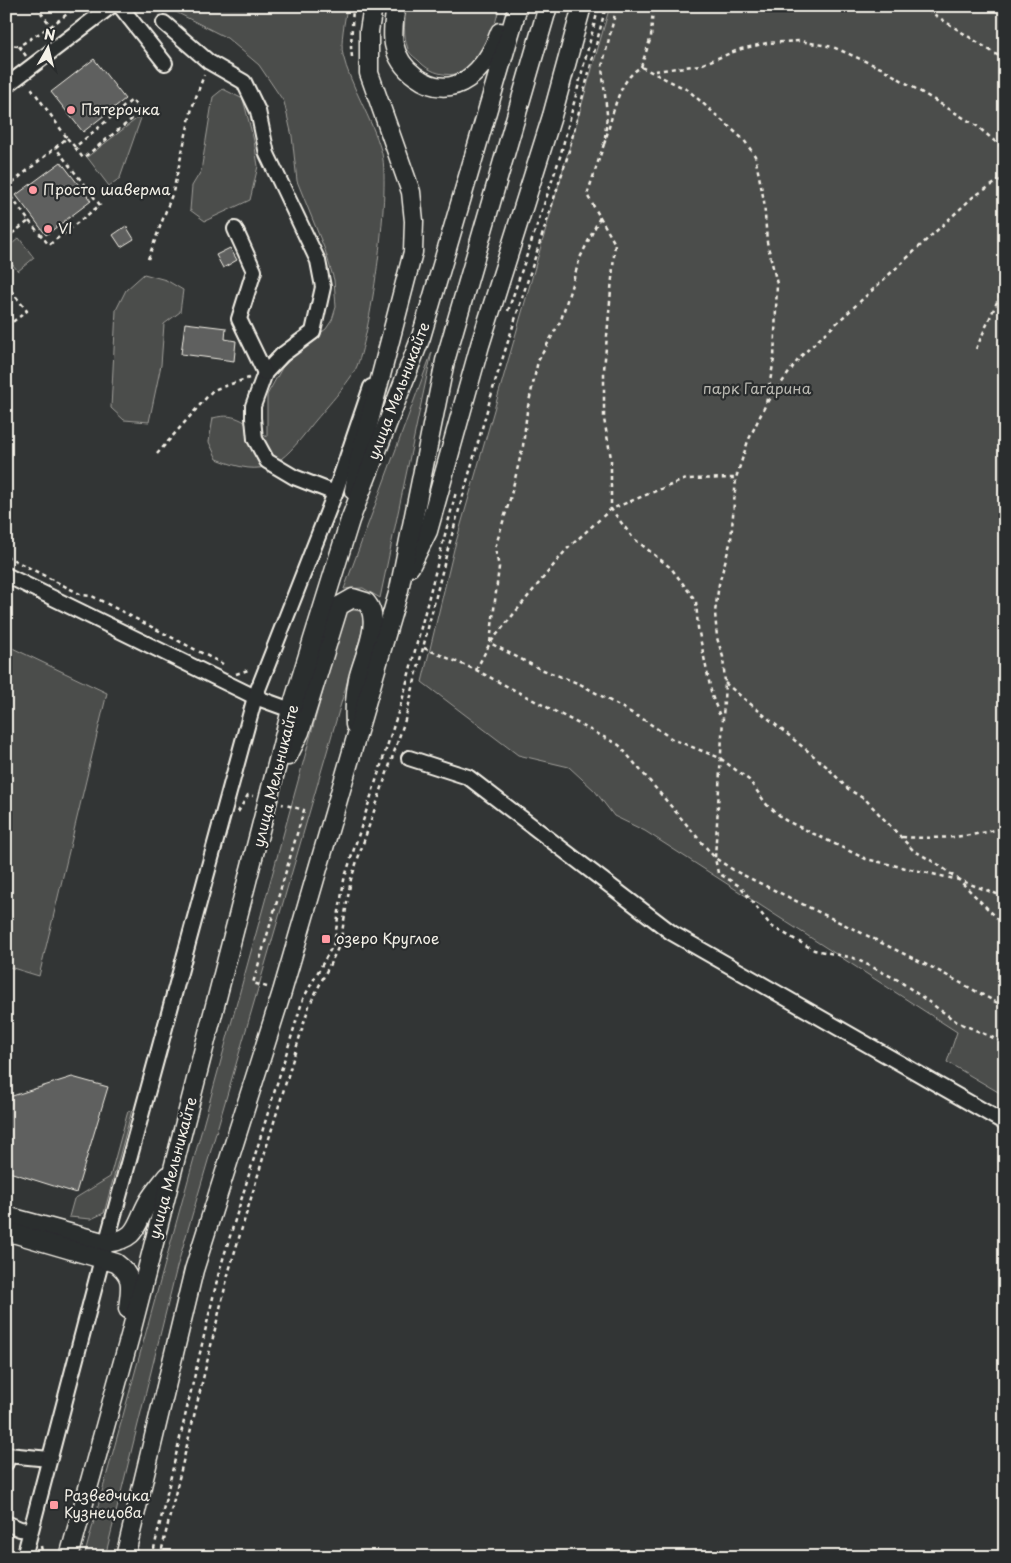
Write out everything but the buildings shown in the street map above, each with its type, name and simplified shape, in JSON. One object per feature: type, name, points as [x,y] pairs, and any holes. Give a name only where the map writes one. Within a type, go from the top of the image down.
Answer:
[{"type":"main road","points":[[350,520],[359,460],[392,325],[404,290],[413,252],[414,221],[411,192],[369,73],[369,31],[374,6]]},
{"type":"main road","points":[[396,6],[394,44],[400,61],[422,81],[430,85],[447,86],[461,83],[474,75],[485,64],[511,6]]},
{"type":"main road","name":"улица Мельникайте","points":[[69,1557],[130,1336],[292,710],[350,520],[421,337],[518,6]]},
{"type":"main road","name":"улица Мельникайте","points":[[125,1557],[194,1270],[282,992],[399,590],[445,361],[548,6]]},
{"type":"main road","points":[[399,590],[428,531],[480,345],[552,116],[582,6]]},
{"type":"main road","points":[[272,792],[300,732],[339,606],[353,598],[366,602],[373,614],[372,629],[358,680],[354,707],[356,741]]},
{"type":"main road","points":[[6,1230],[104,1251],[130,1236],[138,1226],[148,1201],[172,1170]]},
{"type":"main road","points":[[6,1216],[104,1251],[126,1270],[130,1278],[128,1310],[130,1336]]},
{"type":"lane","points":[[6,86],[112,6]]},
{"type":"lane","points":[[120,6],[164,63]]},
{"type":"lane","points":[[164,23],[209,62],[244,82],[251,92],[258,111],[267,154],[318,261],[323,287],[313,332],[282,355],[265,372],[253,406],[253,418],[255,439],[267,462],[294,477],[335,493]]},
{"type":"lane","points":[[234,229],[254,271],[239,319],[265,372]]},
{"type":"lane","points":[[24,1557],[104,1251],[256,697],[335,493],[392,325]]},
{"type":"lane","points":[[6,575],[256,697],[292,710]]},
{"type":"lane","points":[[408,758],[468,777],[672,933],[1005,1123]]},
{"type":"lane","points":[[7,1458],[49,1459]]},
{"type":"lane","points":[[6,1523],[20,1529],[30,1530]]},
{"type":"path","points":[[36,6],[51,26],[78,6]]},
{"type":"path","points":[[507,316],[560,157],[600,6]]},
{"type":"path","points":[[160,1557],[229,1271],[309,1006],[340,944],[352,879],[405,720],[446,556],[494,382],[567,158],[606,6]]},
{"type":"path","points":[[604,144],[606,114],[602,67],[618,6]]},
{"type":"path","points":[[653,6],[651,37],[641,67],[632,72],[622,88],[587,195],[615,244],[604,370],[604,420],[611,458],[611,509],[633,538],[671,568],[696,600],[698,628],[712,696],[722,721]]},
{"type":"path","points":[[921,6],[1005,60]]},
{"type":"path","points":[[653,71],[700,65],[741,49],[767,43],[800,41],[833,47],[882,69],[977,126],[1005,150]]},
{"type":"path","points":[[6,45],[19,46]]},
{"type":"path","points":[[148,259],[173,192],[192,108],[209,62]]},
{"type":"path","points":[[641,67],[653,71],[688,90],[744,140],[755,156],[764,201],[767,242],[777,284],[774,359],[766,404]]},
{"type":"path","points":[[35,82],[30,86],[83,158],[142,112],[132,100],[75,147]]},
{"type":"path","points":[[55,147],[100,204],[49,245],[6,189],[55,147],[67,138]]},
{"type":"path","points":[[1005,177],[966,203],[800,357],[766,404],[748,441],[736,478],[731,540],[719,584],[715,612],[717,638],[724,657],[716,858],[718,873],[741,887],[771,926],[814,950],[854,958],[898,980],[957,1022],[1005,1043]]},
{"type":"path","points":[[490,643],[499,567],[494,548],[510,499],[523,446],[527,411],[538,361],[561,320],[580,258],[600,217]]},
{"type":"path","points":[[6,238],[29,221]]},
{"type":"path","points":[[6,284],[27,311],[6,327]]},
{"type":"path","points":[[976,349],[1005,284]]},
{"type":"path","points":[[157,454],[213,390],[265,372]]},
{"type":"path","points":[[476,670],[490,643],[566,550],[611,509],[686,479],[736,478]]},
{"type":"path","points":[[152,1557],[219,1272],[303,999],[334,943],[344,880],[403,697],[458,485]]},
{"type":"path","points":[[6,556],[82,594],[92,596],[229,668]]},
{"type":"path","points":[[490,643],[538,668],[580,684],[646,721],[672,739],[720,758],[748,780],[767,805],[784,820],[866,859],[959,880],[1005,897]]},
{"type":"path","points":[[424,648],[476,670],[619,745],[716,858],[735,871],[935,969],[1005,1007]]},
{"type":"path","points":[[724,683],[826,766],[848,789],[866,800],[913,850],[939,865],[959,880],[1005,926]]},
{"type":"path","points":[[236,813],[240,811],[248,795],[272,792],[304,810],[253,983],[303,999]]},
{"type":"path","points":[[900,837],[947,839],[981,834],[1005,827]]},
{"type":"green space","points":[[164,6],[347,6],[342,37],[343,55],[381,150],[384,168],[382,224],[374,292],[363,348],[357,366],[343,388],[290,451],[271,465],[260,468],[248,468],[217,459],[209,442],[213,418],[229,416],[242,420],[267,437],[267,395],[282,368],[308,342],[326,329],[332,320],[336,307],[334,280],[325,250],[297,181],[292,136],[284,102],[259,65],[227,38]]},
{"type":"green space","points":[[407,6],[500,6],[489,45],[481,59],[461,73],[446,74],[438,73],[424,66],[409,50],[404,28]]},
{"type":"green space","name":"парк Гагарина","points":[[610,6],[1005,6],[1005,1096],[947,1062],[957,1032],[645,831],[614,816],[595,791],[569,767],[518,755],[422,682],[454,549]]},
{"type":"green space","points":[[223,89],[243,99],[254,141],[258,166],[250,200],[205,221],[190,210],[192,186],[201,171],[213,97]]},
{"type":"green space","points":[[139,117],[141,118],[120,178],[109,186],[87,157]]},
{"type":"green space","points":[[19,238],[34,258],[18,271],[6,257],[6,249]]},
{"type":"green space","points":[[144,274],[166,280],[183,290],[180,312],[164,324],[161,365],[149,422],[124,420],[111,408],[116,310],[126,290]]},
{"type":"green space","points":[[432,352],[380,598],[363,588],[344,589]]},
{"type":"green space","points":[[353,610],[360,611],[365,621],[177,1267],[105,1557],[84,1557],[343,618],[346,613]]},
{"type":"green space","points":[[6,645],[107,693],[39,976],[6,966]]},
{"type":"green space","points":[[132,1110],[104,1213],[91,1219],[69,1217],[74,1199],[110,1177],[128,1111]]},
{"type":"place","name":"Пятерочка","points":[[71,110]]},
{"type":"place","name":"Просто шаверма","points":[[33,190]]},
{"type":"place","name":"Vl","points":[[48,229]]},
{"type":"place","name":"озеро Круглое","points":[[326,939]]},
{"type":"place","name":"Разведчика Кузнецова","points":[[54,1505]]}]
